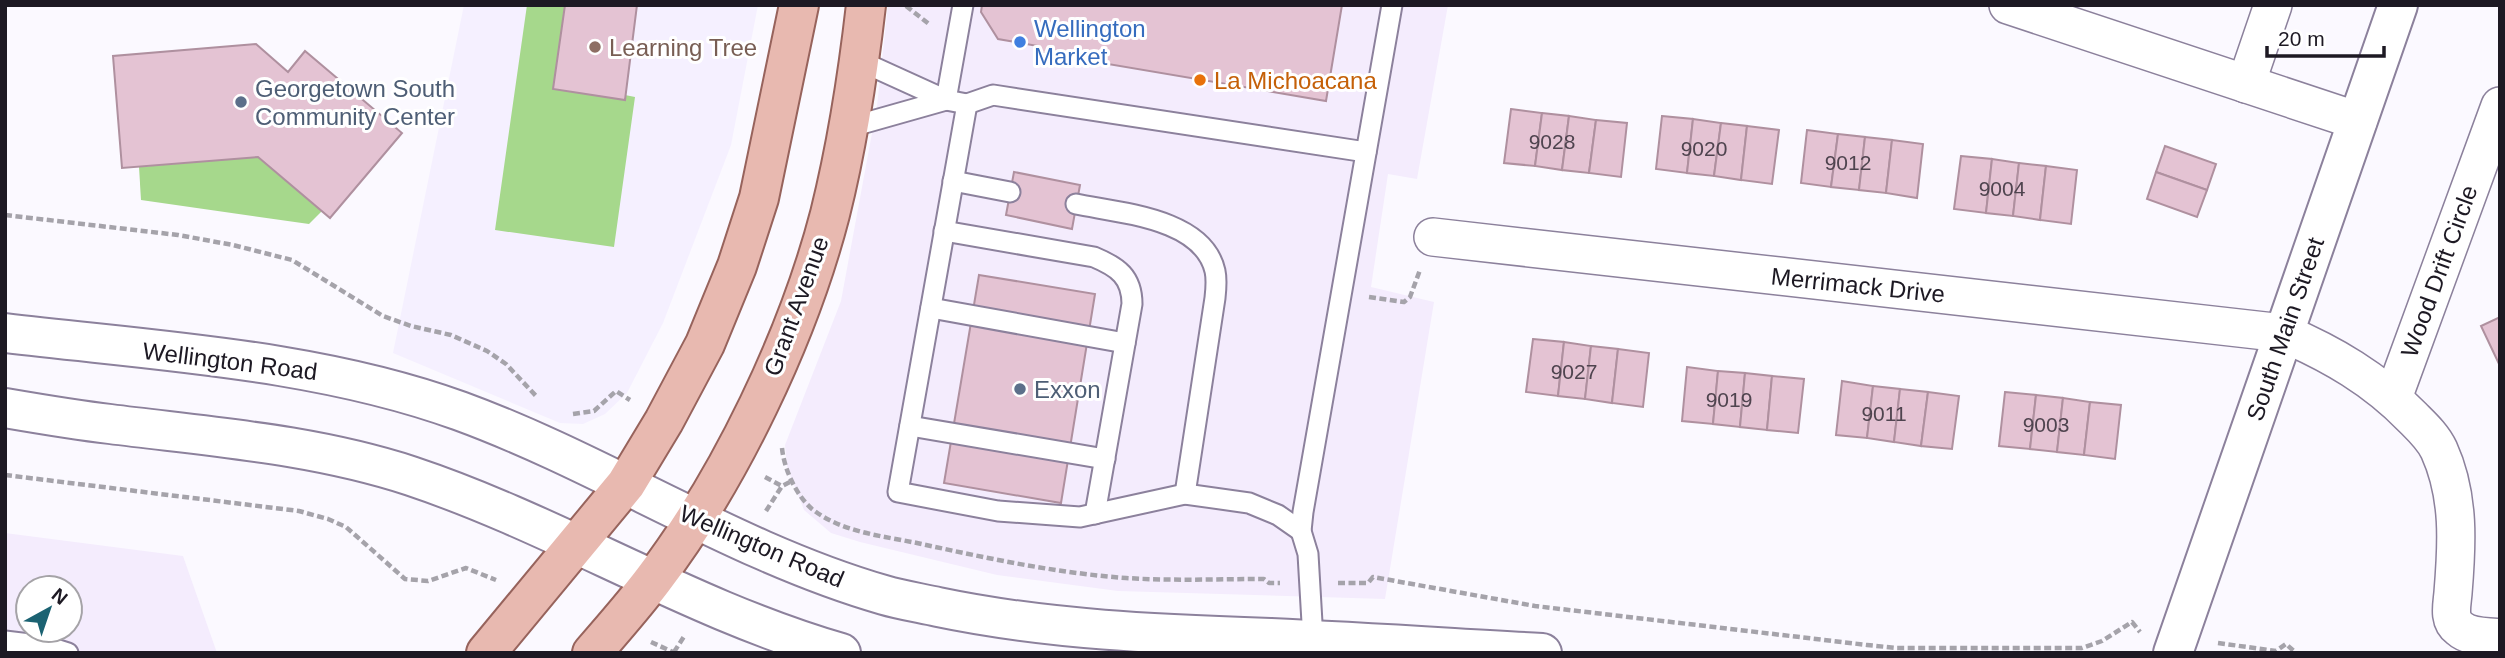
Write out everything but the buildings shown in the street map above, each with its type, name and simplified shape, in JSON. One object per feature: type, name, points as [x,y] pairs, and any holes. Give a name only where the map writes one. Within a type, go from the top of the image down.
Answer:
[{"type":"main road","points":[[486,653],[626,484],[664,421],[705,344],[737,266],[759,198],[799,5]]},
{"type":"main road","name":"Grant Avenue","points":[[592,653],[653,580],[695,519],[730,459],[767,384],[798,311],[829,216],[847,128],[866,5]]},
{"type":"main road","name":"South Main Street","points":[[2174,653],[2398,5]]},
{"type":"main road","name":"Wellington Road","points":[[5,333],[336,375],[391,388],[538,442],[695,519],[811,570],[886,596],[970,614],[1068,628],[1542,653]]},
{"type":"main road","points":[[5,408],[109,424],[254,441],[348,458],[475,500],[705,605],[841,653]]},
{"type":"street","points":[[2008,5],[2358,121]]},
{"type":"street","points":[[2245,84],[2273,5]]},
{"type":"street","name":"Wood Drift Circle","points":[[2393,398],[2500,106]]},
{"type":"street","name":"Merrimack Drive","points":[[1433,237],[2283,333]]},
{"type":"street","points":[[2283,333],[2350,366],[2393,398],[2428,433],[2439,450],[2453,496],[2457,543],[2451,614],[2457,628],[2473,636],[2500,638]]},
{"type":"lane","points":[[946,100],[963,5]]},
{"type":"lane","points":[[1313,640],[1308,554],[1301,531],[1392,5]]},
{"type":"lane","points":[[858,60],[946,100],[967,104],[993,95],[1366,152]]},
{"type":"lane","points":[[847,128],[946,100]]},
{"type":"lane","points":[[967,104],[898,492],[1034,515],[1080,517],[1185,494],[1249,503],[1278,515],[1301,531]]},
{"type":"lane","points":[[953,181],[1010,192]]},
{"type":"lane","points":[[1076,204],[1163,223],[1200,245],[1214,269],[1215,298],[1185,494]]},
{"type":"lane","points":[[944,231],[1094,257],[1110,263],[1124,274],[1132,291],[1132,304],[1095,514]]},
{"type":"lane","points":[[931,308],[1125,343]]},
{"type":"lane","points":[[910,426],[1105,459]]},
{"type":"lane","points":[[5,641],[46,646],[68,653]]},
{"type":"path","points":[[906,6],[935,28]]},
{"type":"path","points":[[5,215],[178,235],[292,260],[383,316],[411,326],[452,335],[487,351],[506,364],[544,403]]},
{"type":"path","points":[[1342,293],[1404,302],[1410,297],[1433,237]]},
{"type":"path","points":[[563,412],[578,415],[590,412],[600,407],[616,391],[633,402]]},
{"type":"path","points":[[5,475],[247,503],[314,515],[346,527],[405,579],[419,582],[466,568]]},
{"type":"path","points":[[782,486],[792,481],[811,508],[846,526],[970,555],[1026,566],[1116,577],[1265,579],[1269,583]]},
{"type":"path","points":[[1368,583],[1373,577],[1535,606],[1897,648],[2082,648],[2102,641],[2132,622],[2140,632]]},
{"type":"path","points":[[2276,651],[2286,643],[2296,653]]},
{"type":"shaded area","points":[[464,5],[758,5],[731,145],[663,323],[627,393],[605,414],[583,424],[560,423],[393,353]]},
{"type":"shaded area","points":[[888,5],[1448,5],[1417,179],[1388,174],[1371,287],[1434,302],[1385,599],[1118,591],[997,575],[831,533],[804,510],[787,467],[785,445],[841,301],[877,106]]},
{"type":"shaded area","points":[[5,533],[183,556],[217,653],[5,653]]},
{"type":"green space","points":[[527,5],[565,5],[553,89],[624,100],[625,95],[635,97],[614,247],[495,230]]},
{"type":"green space","points":[[258,157],[322,211],[309,224],[141,200],[139,167]]},
{"type":"place","name":"Wellington Market","points":[[1020,42]]},
{"type":"place","name":"Learning Tree","points":[[595,47]]},
{"type":"place","name":"La Michoacana","points":[[1200,80]]},
{"type":"place","name":"Georgetown South Community Center","points":[[241,102]]},
{"type":"place","name":"Exxon","points":[[1020,389]]}]
